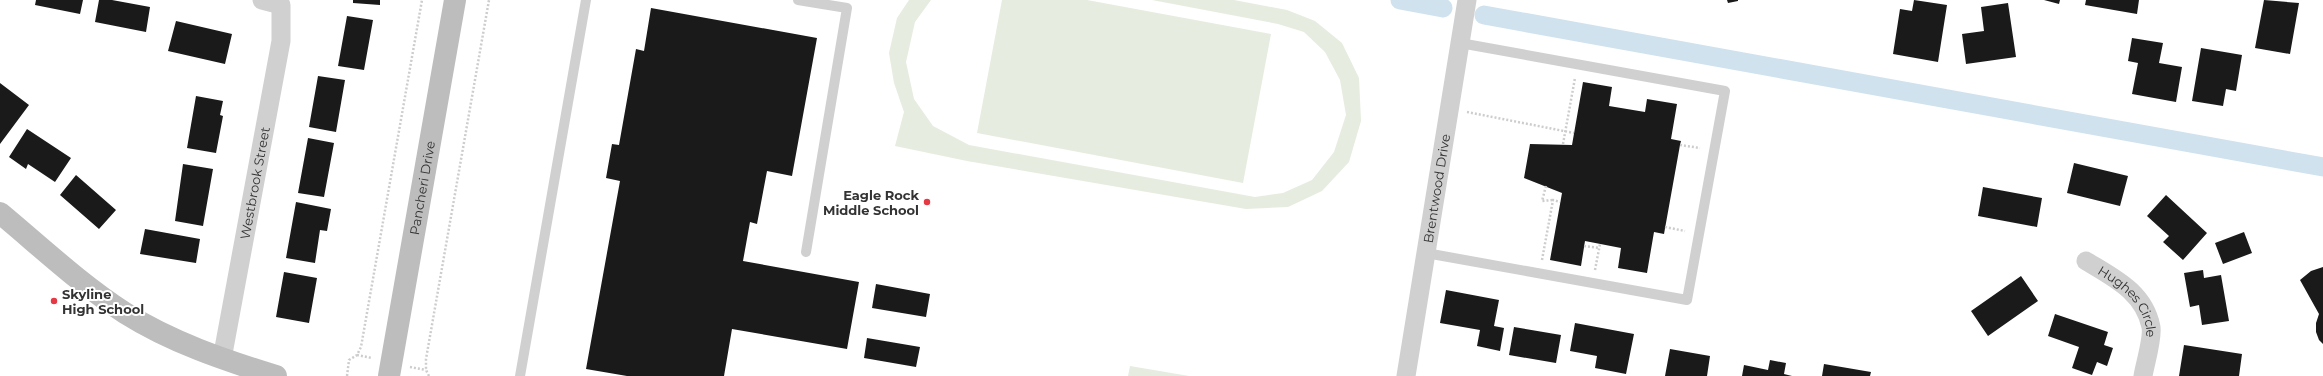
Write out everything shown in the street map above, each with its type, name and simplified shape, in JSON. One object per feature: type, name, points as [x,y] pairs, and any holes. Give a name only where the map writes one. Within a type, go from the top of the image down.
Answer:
[{"type":"street","name":"Westbrook Street","points":[[222,359],[280,42],[281,5],[262,0]]},
{"type":"street","name":"Pancheri Drive","points":[[389,376],[455,0]]},
{"type":"street","name":"Brentwood Drive","points":[[1406,376],[1467,0]]},
{"type":"street","points":[[0,213],[90,288],[126,313],[173,338],[222,359],[276,376]]},
{"type":"street","name":"Hughes Circle","points":[[2086,262],[2129,288],[2142,306],[2152,328],[2143,376]]},
{"type":"lane","points":[[520,376],[586,0]]},
{"type":"lane","points":[[798,0],[847,8],[806,252]]},
{"type":"lane","points":[[1426,253],[1687,300],[1725,91],[1460,43]]},
{"type":"path","points":[[347,376],[349,360],[356,355],[361,347],[422,0]]},
{"type":"path","points":[[429,376],[426,370],[426,359],[489,0]]},
{"type":"path","points":[[1567,76],[1582,79]]},
{"type":"path","points":[[1563,144],[1575,78]]},
{"type":"path","points":[[1467,112],[1574,133]]},
{"type":"path","points":[[1698,156],[1701,141]]},
{"type":"path","points":[[1680,145],[1700,148]]},
{"type":"path","points":[[1546,186],[1542,201],[1553,200],[1560,202]]},
{"type":"path","points":[[1549,264],[1542,262],[1553,200]]},
{"type":"path","points":[[1684,238],[1687,224]]},
{"type":"path","points":[[1665,228],[1685,231]]},
{"type":"path","points":[[1584,246],[1599,248]]},
{"type":"path","points":[[1588,269],[1595,271]]},
{"type":"shaded area","points":[[909,0],[931,0],[915,22],[906,62],[914,99],[933,126],[969,145],[1255,197],[1283,193],[1312,180],[1334,152],[1346,115],[1340,80],[1325,52],[1304,32],[1278,24],[1152,0],[1234,0],[1287,10],[1315,21],[1342,43],[1359,78],[1361,121],[1349,162],[1322,191],[1288,207],[1246,209],[967,161],[895,146],[904,112],[894,83],[889,53],[897,18]]},
{"type":"shaded area","points":[[1002,0],[1087,0],[1271,34],[1243,183],[977,133]]},
{"type":"shaded area","points":[[1130,366],[1189,376],[1128,376]]},
{"type":"building","points":[[36,0],[83,0],[80,14],[35,5]]},
{"type":"building","points":[[99,0],[112,0],[150,7],[146,32],[95,22]]},
{"type":"building","points":[[353,0],[380,0],[380,5],[353,3]]},
{"type":"building","points":[[1727,0],[1738,0],[1738,1],[1728,3]]},
{"type":"building","points":[[1914,0],[1947,5],[1938,62],[1893,54],[1900,9],[1912,11]]},
{"type":"building","points":[[2044,0],[2060,0],[2059,4]]},
{"type":"building","points":[[2086,0],[2139,0],[2137,14],[2085,5]]},
{"type":"building","points":[[2264,0],[2299,3],[2290,54],[2255,48]]},
{"type":"building","points":[[2008,3],[2016,57],[1966,64],[1962,34],[1984,31],[1981,7]]},
{"type":"building","points":[[651,8],[817,38],[792,176],[767,171],[757,224],[750,222],[743,261],[859,282],[847,349],[732,329],[724,376],[627,376],[586,369],[620,181],[606,178],[612,144],[619,145],[636,49],[644,51]]},
{"type":"building","points":[[347,16],[373,20],[364,70],[338,66]]},
{"type":"building","points":[[176,21],[232,34],[225,64],[168,51]]},
{"type":"building","points":[[2132,38],[2163,43],[2159,63],[2182,67],[2176,102],[2132,94],[2138,63],[2128,61]]},
{"type":"building","points":[[2201,48],[2242,55],[2236,91],[2226,89],[2223,106],[2192,101]]},
{"type":"building","points":[[318,76],[345,80],[336,132],[309,127]]},
{"type":"building","points":[[1583,82],[1612,87],[1609,106],[1645,112],[1647,99],[1677,104],[1671,139],[1681,141],[1664,234],[1654,232],[1647,273],[1618,268],[1621,248],[1585,241],[1581,266],[1550,260],[1562,193],[1524,178],[1530,144],[1572,145]]},
{"type":"building","points":[[0,83],[29,105],[0,144]]},
{"type":"building","points":[[196,96],[223,101],[220,115],[223,116],[216,153],[187,148]]},
{"type":"building","points":[[27,129],[71,158],[55,182],[28,164],[26,169],[9,157]]},
{"type":"building","points":[[308,138],[334,143],[324,197],[298,193]]},
{"type":"building","points":[[2074,163],[2128,176],[2120,206],[2067,193]]},
{"type":"building","points":[[183,164],[213,169],[203,226],[175,221]]},
{"type":"building","points":[[76,175],[116,210],[99,229],[60,195]]},
{"type":"building","points":[[1983,187],[2042,198],[2037,227],[1978,216]]},
{"type":"building","points":[[2166,195],[2207,233],[2183,260],[2163,242],[2169,236],[2147,216]]},
{"type":"building","points":[[296,202],[331,209],[327,231],[320,230],[315,263],[286,258]]},
{"type":"building","points":[[145,229],[200,239],[196,263],[140,254]]},
{"type":"building","points":[[2244,232],[2252,253],[2223,264],[2215,243]]},
{"type":"building","points":[[2323,267],[2323,344],[2319,340],[2316,332],[2316,323],[2319,314],[2300,280],[2311,271]]},
{"type":"building","points":[[2203,270],[2204,278],[2221,275],[2229,321],[2202,325],[2199,305],[2190,307],[2184,273]]},
{"type":"building","points":[[284,272],[317,278],[309,323],[276,317]]},
{"type":"building","points":[[2021,276],[2038,301],[1988,336],[1971,311]]},
{"type":"building","points":[[876,284],[930,294],[926,317],[872,308]]},
{"type":"building","points":[[1446,290],[1499,300],[1494,326],[1504,328],[1500,351],[1477,346],[1480,330],[1440,323]]},
{"type":"building","points":[[2055,314],[2108,332],[2104,345],[2113,348],[2107,366],[2097,362],[2092,375],[2072,368],[2079,347],[2048,336]]},
{"type":"building","points":[[1575,323],[1634,334],[1626,374],[1595,368],[1597,356],[1570,351]]},
{"type":"building","points":[[1514,327],[1561,335],[1556,363],[1509,355]]},
{"type":"building","points":[[867,338],[920,347],[916,367],[864,358]]},
{"type":"building","points":[[2184,345],[2242,354],[2239,376],[2179,376]]},
{"type":"building","points":[[1670,349],[1710,356],[1707,376],[1665,376]]},
{"type":"building","points":[[1770,360],[1786,363],[1784,374],[1792,376],[1742,376],[1744,365],[1768,370]]},
{"type":"building","points":[[1824,364],[1871,372],[1870,376],[1822,376]]},
{"type":"waterway","points":[[1400,0],[1443,8]]},
{"type":"waterway","points":[[1484,15],[2323,167]]},
{"type":"place","name":"Eagle Rock Middle School","points":[[927,202]]},
{"type":"place","name":"Skyline High School","points":[[54,301]]}]
